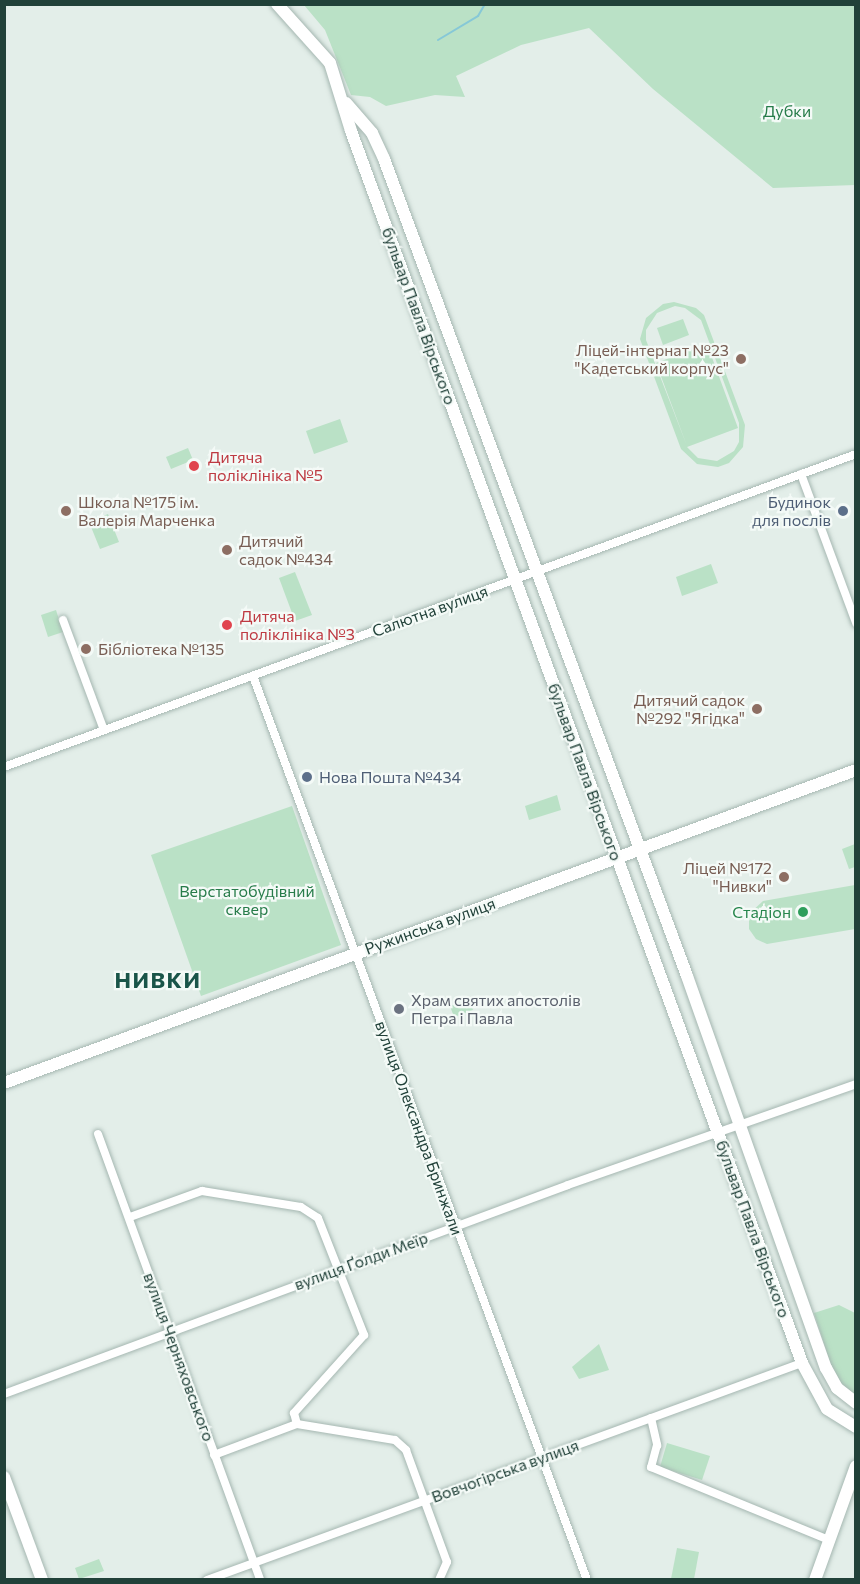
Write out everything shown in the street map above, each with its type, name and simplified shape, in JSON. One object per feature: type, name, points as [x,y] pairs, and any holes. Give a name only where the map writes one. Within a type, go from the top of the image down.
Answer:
[{"type":"street","name":"бульвар Павла Вірського","points":[[277,4],[330,63],[344,99],[351,131],[802,1363],[827,1409],[855,1427]]},
{"type":"street","name":"бульвар Павла Вірського","points":[[344,99],[372,133],[384,159],[538,571],[826,1368],[837,1388],[855,1403]]},
{"type":"street","name":"Салютна вулиця","points":[[4,766],[855,454]]},
{"type":"street","points":[[801,474],[855,623]]},
{"type":"street","points":[[63,620],[104,730]]},
{"type":"street","name":"вулиця Олександра Бринжали","points":[[253,676],[587,1580]]},
{"type":"street","name":"Ружинська вулиця","points":[[4,1083],[855,770]]},
{"type":"street","name":"вулиця Ґолди Меїр","points":[[4,1394],[455,1226],[855,1083]]},
{"type":"street","name":"вулиця Черняховського","points":[[98,1134],[260,1580]]},
{"type":"street","points":[[130,1217],[202,1191],[301,1207],[318,1218],[364,1335],[294,1413],[297,1424]]},
{"type":"street","name":"Вовчогірська вулиця","points":[[207,1580],[802,1363]]},
{"type":"street","points":[[651,1418],[657,1445],[651,1467],[829,1540]]},
{"type":"street","points":[[214,1455],[297,1424],[395,1440],[406,1450],[447,1562],[439,1580]]},
{"type":"street","points":[[815,1580],[855,1466]]},
{"type":"street","points":[[4,1477],[42,1580]]},
{"type":"green space","name":"Дубки","points":[[304,5],[855,5],[855,185],[773,188],[653,89],[589,28],[521,45],[456,76],[465,97],[435,95],[386,106],[370,97],[351,95],[325,30]]},
{"type":"green space","points":[[674,302],[696,308],[704,315],[745,425],[743,447],[729,463],[718,467],[697,464],[681,449],[640,339],[646,318],[663,304]],"holes":[[[675,306],[685,308],[701,320],[739,423],[739,442],[734,451],[717,461],[698,458],[687,447],[738,428],[707,344],[656,363],[687,446],[646,340],[646,330],[657,313]]]},
{"type":"green space","points":[[683,319],[689,335],[663,345],[657,328]]},
{"type":"green space","points":[[340,419],[348,442],[314,454],[306,431]]},
{"type":"green space","points":[[188,448],[193,460],[171,469],[166,457]]},
{"type":"green space","points":[[108,514],[119,542],[100,549],[89,522]]},
{"type":"green space","points":[[711,564],[718,583],[682,596],[676,577]]},
{"type":"green space","points":[[295,572],[312,615],[295,621],[279,578]]},
{"type":"green space","points":[[56,610],[63,632],[48,637],[41,615]]},
{"type":"green space","points":[[557,795],[561,810],[529,820],[525,806]]},
{"type":"green space","name":"Верстатобудівний сквер","points":[[292,806],[341,945],[201,996],[151,855]]},
{"type":"green space","points":[[855,844],[855,867],[849,869],[842,849]]},
{"type":"green space","name":"Стадіон","points":[[855,885],[855,929],[767,944],[756,939],[749,929],[749,914],[763,901]]},
{"type":"green space","points":[[469,999],[473,1010],[454,1017],[450,1006]]},
{"type":"green space","points":[[839,1305],[855,1313],[855,1397],[842,1388],[832,1368],[814,1313]]},
{"type":"green space","points":[[599,1344],[609,1370],[579,1379],[572,1367]]},
{"type":"green space","points":[[667,1443],[710,1456],[702,1480],[660,1467]]},
{"type":"green space","points":[[677,1548],[699,1552],[694,1579],[671,1579]]},
{"type":"green space","points":[[99,1559],[104,1571],[79,1579],[75,1568]]},
{"type":"waterway","points":[[438,40],[478,16],[485,4]]},
{"type":"place","name":"Ліцей-інтернат №23 \"Кадетський корпус\"","points":[[741,359]]},
{"type":"place","name":"Дитяча поліклініка №5","points":[[194,466]]},
{"type":"place","name":"Школа №175 ім. Валерія Марченка","points":[[66,511]]},
{"type":"place","name":"Будинок для послів","points":[[843,511]]},
{"type":"place","name":"Дитячий садок №434","points":[[227,550]]},
{"type":"place","name":"Дитяча поліклініка №3","points":[[227,625]]},
{"type":"place","name":"Бібліотека №135","points":[[86,649]]},
{"type":"place","name":"Дитячий садок №292 \"Ягідка\"","points":[[757,709]]},
{"type":"place","name":"Нова Пошта №434","points":[[307,777]]},
{"type":"place","name":"Ліцей №172 \"Нивки\"","points":[[784,877]]},
{"type":"place","name":"Стадіон","points":[[803,912]]},
{"type":"place","name":"Храм святих апостолів Петра і Павла","points":[[399,1009]]},
{"type":"district","name":"НИВКИ","points":[[158,980]]}]
